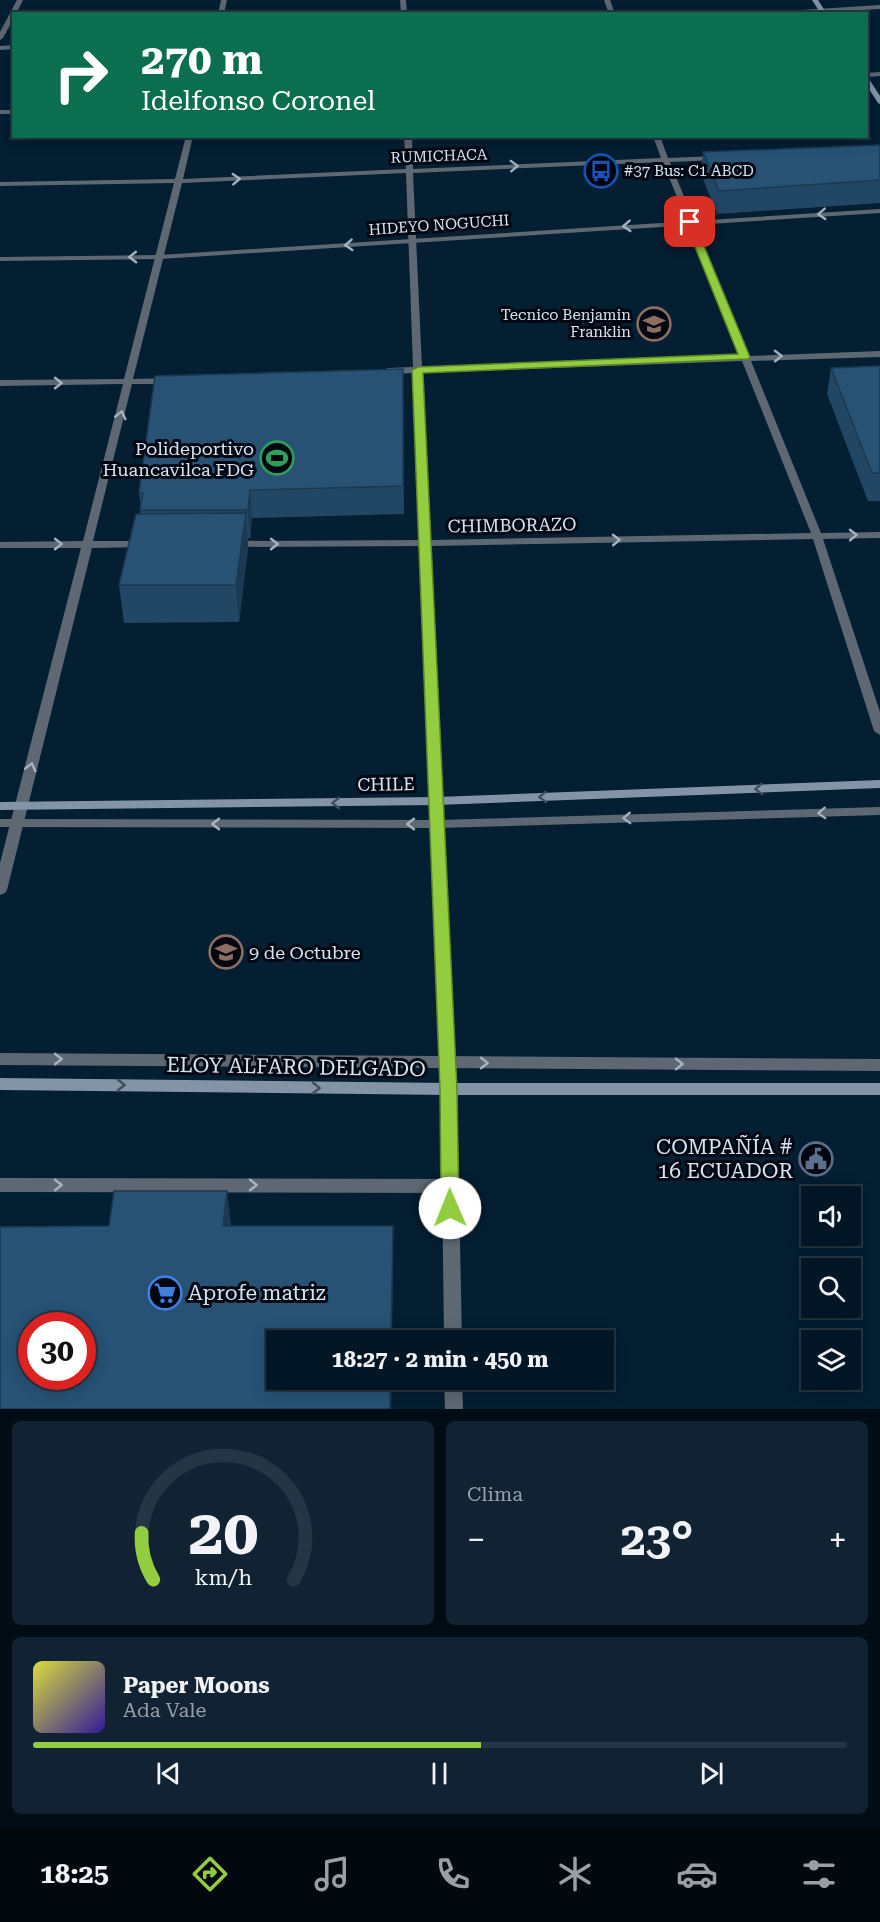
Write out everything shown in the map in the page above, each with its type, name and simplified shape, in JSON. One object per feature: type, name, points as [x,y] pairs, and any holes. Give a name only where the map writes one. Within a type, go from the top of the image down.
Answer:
[{"type":"main road","points":[[815,0],[823,12]]},
{"type":"main road","points":[[868,82],[880,102]]},
{"type":"main road","name":"CHILE","points":[[0,806],[436,801],[880,784]]},
{"type":"main road","name":"ELOY ALFARO DELGADO","points":[[0,1084],[449,1089],[880,1089]]},
{"type":"street","points":[[823,12],[880,7]]},
{"type":"street","points":[[0,38],[12,15]]},
{"type":"street","points":[[0,890],[189,138]]},
{"type":"street","points":[[408,138],[449,1089],[453,1330]]},
{"type":"street","points":[[657,138],[817,536],[880,731]]},
{"type":"street","name":"RUMICHACA","points":[[0,184],[177,182],[724,157]]},
{"type":"street","name":"HIDEYO NOGUCHI","points":[[0,259],[160,257],[880,211]]},
{"type":"street","points":[[383,372],[744,357],[880,354]]},
{"type":"street","points":[[0,383],[175,381]]},
{"type":"street","name":"CHIMBORAZO","points":[[217,544],[425,543],[880,535]]},
{"type":"street","points":[[0,545],[158,544]]},
{"type":"street","points":[[0,823],[438,824],[880,811]]},
{"type":"street","name":"ELOY ALFARO DELGADO","points":[[0,1059],[880,1065]]},
{"type":"street","points":[[0,1185],[450,1186]]},
{"type":"street","points":[[453,1390],[454,1409]]},
{"type":"building","points":[[880,145],[880,180],[719,191],[703,152]]},
{"type":"building","points":[[880,366],[880,473],[872,473],[831,368]]},
{"type":"building","name":"Polideportivo Huancavilca FDG","points":[[403,369],[403,486],[250,490],[248,510],[140,510],[143,493],[139,493],[155,376]]},
{"type":"building","points":[[246,513],[236,585],[119,585],[136,514]]},
{"type":"building","points":[[114,1191],[227,1191],[223,1226],[393,1226],[391,1330],[266,1330],[266,1390],[390,1390],[390,1409],[0,1409],[0,1227],[109,1226]]},
{"type":"place","name":"#37 Bus: C1 ABCD","points":[[601,171]]},
{"type":"place","name":"Tecnico Benjamin Franklin","points":[[654,324]]},
{"type":"place","name":"Polideportivo Huancavilca FDG","points":[[277,458]]},
{"type":"place","name":"9 de Octubre","points":[[226,952]]},
{"type":"place","name":"COMPAÑÍA # 16 ECUADOR","points":[[816,1159]]},
{"type":"place","name":"Aprofe matriz","points":[[165,1293]]},
{"type":"route","points":[[450,1208],[449,1089],[438,824],[433,765],[418,370],[744,357],[690,222]]}]
